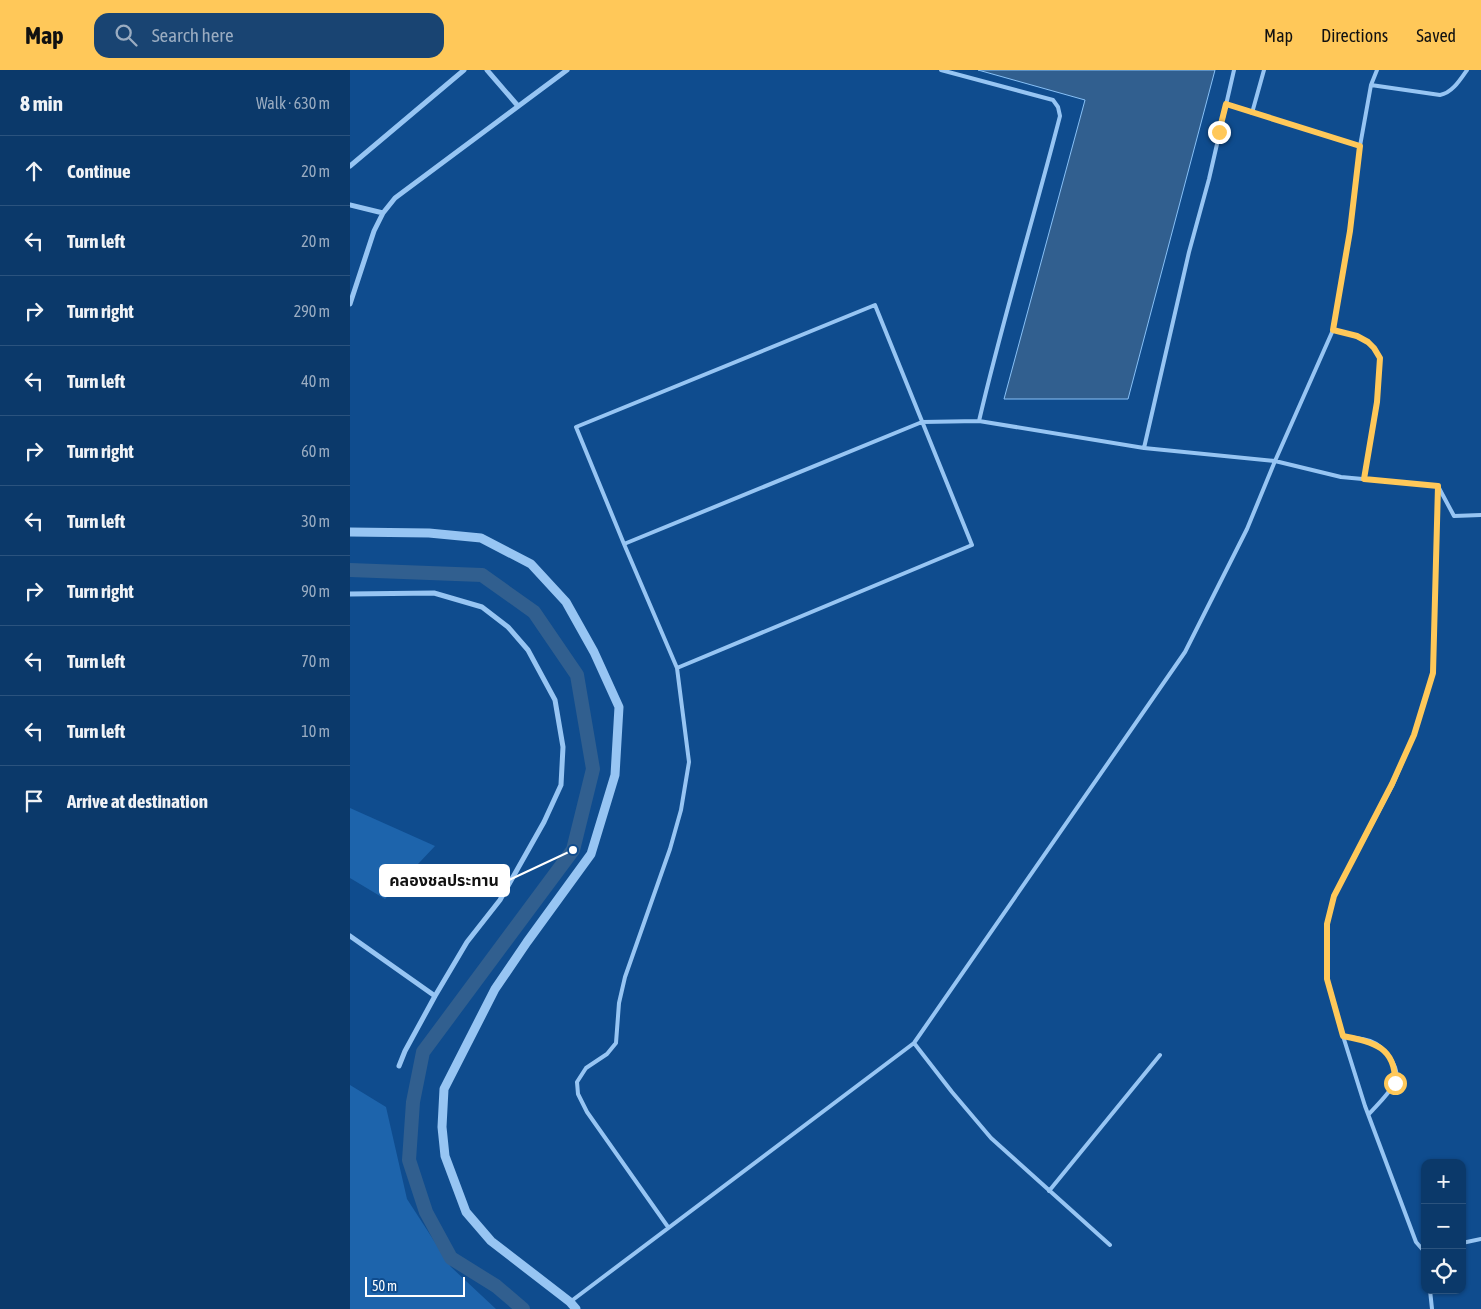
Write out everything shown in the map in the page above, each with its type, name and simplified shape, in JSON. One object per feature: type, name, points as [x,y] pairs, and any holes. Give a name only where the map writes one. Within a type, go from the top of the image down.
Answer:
[{"type":"street","points":[[350,166],[464,70]]},
{"type":"street","points":[[487,70],[518,106]]},
{"type":"street","points":[[350,304],[374,231],[383,213],[396,198],[567,70]]},
{"type":"street","points":[[350,205],[383,213]]},
{"type":"street","points":[[350,281],[357,281]]},
{"type":"street","points":[[350,532],[429,533],[481,538],[531,564],[566,602],[594,652],[619,707],[615,775],[591,854],[495,989],[444,1089],[442,1127],[445,1156],[466,1212],[491,1241],[573,1305]]},
{"type":"street","points":[[350,594],[434,593],[482,607],[508,627],[528,650],[555,700],[563,747],[562,784],[544,822],[500,900],[467,942],[435,996],[399,1066]]},
{"type":"street","points":[[350,936],[435,996]]},
{"type":"lane","points":[[941,70],[1053,100],[1058,107],[1060,116],[1034,216],[995,350],[979,420]]},
{"type":"lane","points":[[1144,448],[1189,252],[1209,179],[1234,70]]},
{"type":"lane","points":[[1252,113],[1264,70]]},
{"type":"lane","points":[[573,1305],[668,1227],[914,1043],[1185,652],[1247,529],[1333,330],[1350,231],[1360,146],[1371,85],[1377,70]]},
{"type":"lane","points":[[1371,85],[1440,95],[1452,89],[1467,70]]},
{"type":"lane","points":[[1226,104],[1360,146]]},
{"type":"lane","points":[[668,1227],[587,1112],[578,1094],[577,1082],[586,1068],[607,1054],[616,1043],[619,1003],[625,977],[670,848],[681,810],[689,762],[678,668],[576,428],[874,305],[972,545],[678,668]]},
{"type":"lane","points":[[1333,330],[1357,336],[1368,342],[1380,358],[1377,402],[1364,479]]},
{"type":"lane","points":[[624,544],[922,422],[979,420],[1144,448],[1275,461],[1341,477],[1438,486]]},
{"type":"lane","points":[[1438,486],[1454,516],[1481,515]]},
{"type":"lane","points":[[1423,1249],[1416,1242],[1354,1075],[1327,979],[1327,924],[1334,896],[1392,784],[1414,735],[1433,673],[1438,486]]},
{"type":"lane","points":[[1343,1036],[1370,1041],[1386,1053],[1396,1073],[1395,1083],[1369,1114]]},
{"type":"lane","points":[[914,1043],[991,1138],[1110,1245]]},
{"type":"lane","points":[[1049,1191],[1160,1054]]},
{"type":"lane","points":[[1466,1241],[1481,1239]]},
{"type":"lane","points":[[1430,1294],[1432,1309]]},
{"type":"shaded area","points":[[978,70],[1215,70],[1128,399],[1004,399],[1085,100]]},
{"type":"shaded area","points":[[350,808],[435,846],[385,899],[350,878]]},
{"type":"shaded area","points":[[350,1085],[386,1107],[407,1199],[451,1267],[496,1309],[350,1309]]},
{"type":"waterway","points":[[350,570],[482,575],[534,612],[577,675],[593,769],[573,850],[423,1052],[413,1102],[409,1160],[426,1212],[451,1258],[496,1286],[523,1309]]},
{"type":"place","name":"คลองชลประทาน","points":[[573,850]]},
{"type":"route","points":[[1219,132],[1226,104],[1360,146],[1350,231],[1333,330],[1357,336],[1368,342],[1380,358],[1377,402],[1364,479],[1438,486],[1433,673],[1414,735],[1392,784],[1334,896],[1327,924],[1327,979],[1343,1036],[1370,1041],[1386,1053],[1396,1073],[1395,1083]]}]
